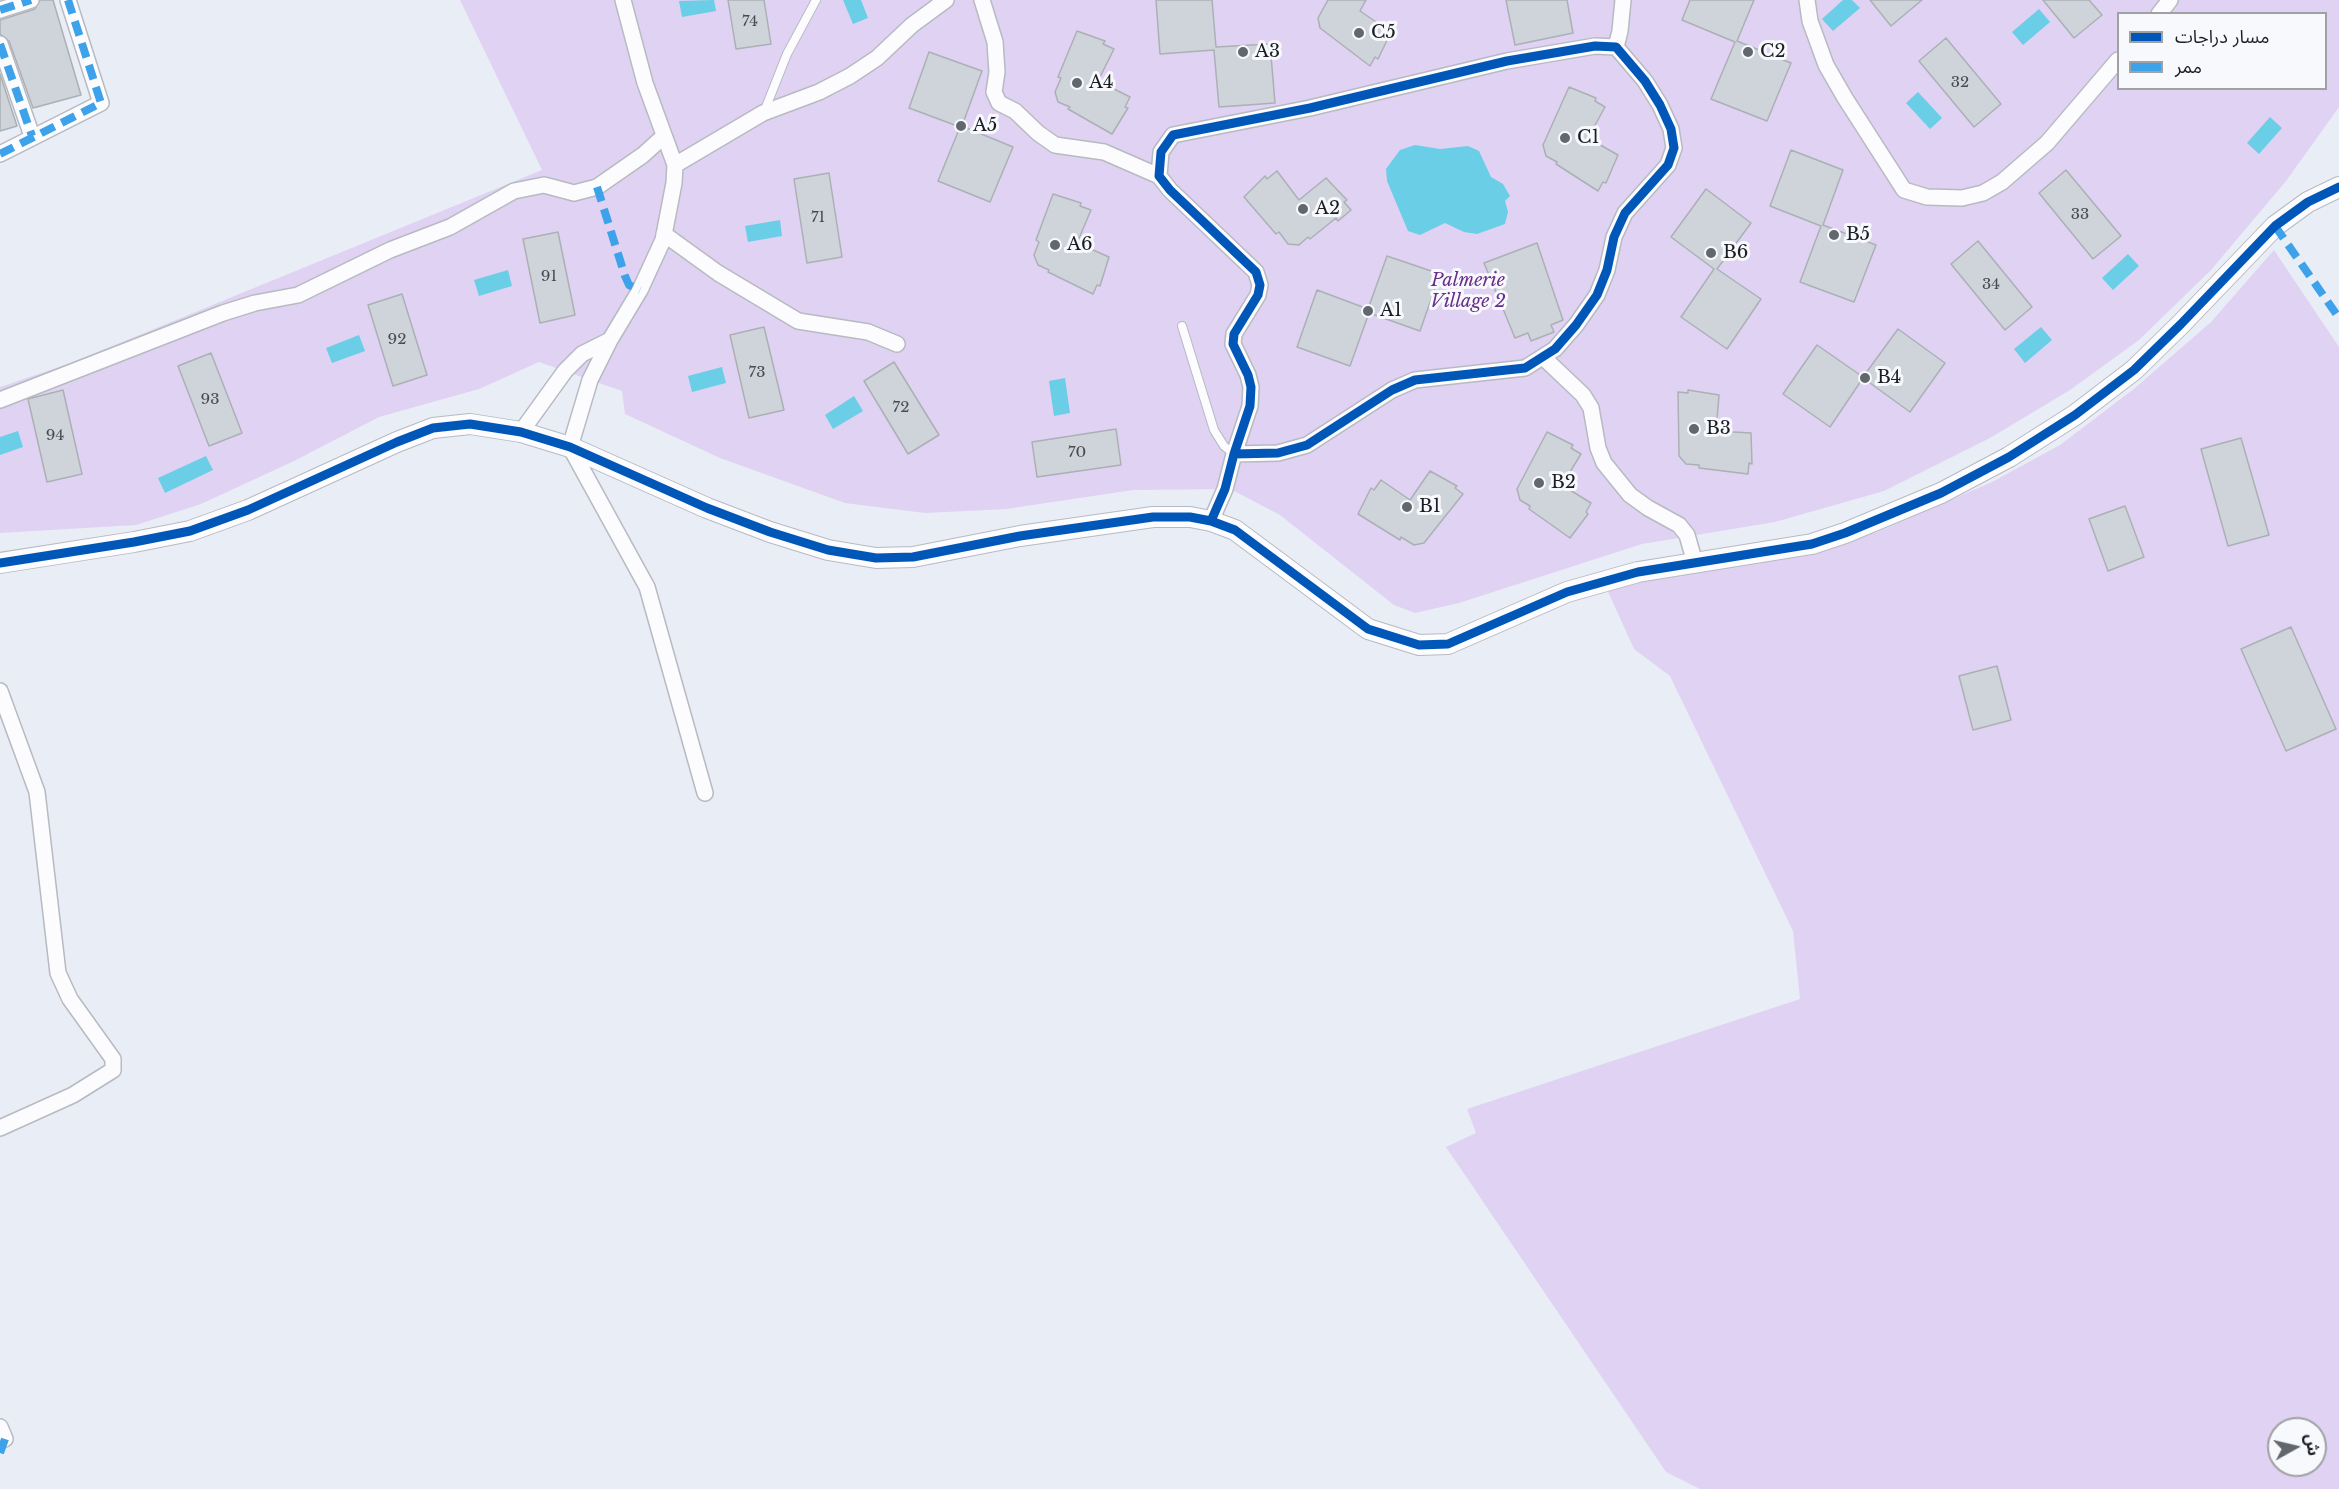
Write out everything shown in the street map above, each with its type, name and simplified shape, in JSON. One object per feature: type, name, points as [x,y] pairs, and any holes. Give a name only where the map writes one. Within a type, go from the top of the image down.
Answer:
[{"type":"street","points":[[0,10],[31,0]]},
{"type":"street","points":[[0,154],[101,103],[68,0]]},
{"type":"street","points":[[623,0],[645,83],[675,165],[674,183],[664,234],[640,290],[594,369],[570,447],[647,587],[705,793]]},
{"type":"street","points":[[675,165],[764,113],[819,92],[850,76],[877,58],[912,25],[946,0]]},
{"type":"street","points":[[982,0],[995,42],[997,72],[994,92],[999,103],[1016,111],[1055,146],[1104,152],[1159,176],[1170,190],[1256,272],[1260,285],[1258,295],[1234,334],[1233,344],[1248,375],[1251,387],[1250,406],[1225,489],[1211,521]]},
{"type":"street","points":[[1616,47],[1623,0]]},
{"type":"street","points":[[1807,0],[1810,21],[1826,65],[1850,106],[1904,190],[1927,197],[1962,198],[1983,193],[2002,183],[2047,142],[2117,61]]},
{"type":"street","points":[[2161,12],[2170,0]]},
{"type":"street","points":[[0,44],[32,136]]},
{"type":"street","points":[[1159,176],[1161,152],[1173,135],[1310,108],[1507,61],[1595,46],[1616,47],[1644,81],[1660,105],[1671,129],[1674,148],[1668,165],[1625,213],[1614,237],[1607,270],[1597,295],[1576,325],[1544,358],[1525,368],[1415,380],[1392,390],[1307,445],[1278,453],[1234,454]]},
{"type":"street","points":[[0,400],[223,313],[263,301],[298,295],[390,249],[450,227],[514,191],[544,185],[574,193],[597,187],[643,155],[663,136]]},
{"type":"street","points":[[0,563],[134,543],[190,531],[248,510],[377,450],[434,428],[470,424],[521,432],[570,447],[707,508],[770,532],[828,550],[876,558],[913,557],[1020,536],[1153,517],[1190,517],[1211,521],[1235,530],[1368,629],[1419,645],[1448,644],[1567,592],[1638,572],[1812,544],[1941,494],[2009,457],[2075,415],[2134,370],[2275,225],[2308,202],[2339,187]]},
{"type":"street","points":[[664,234],[728,279],[798,321],[868,332],[897,344]]},
{"type":"street","points":[[521,432],[565,371],[582,354],[610,340]]},
{"type":"street","points":[[1544,358],[1584,395],[1591,408],[1598,448],[1604,463],[1630,495],[1679,525],[1687,535],[1695,563]]},
{"type":"street","points":[[0,691],[37,792],[58,973],[70,999],[113,1059],[113,1070],[73,1095],[0,1128]]},
{"type":"lane","points":[[764,113],[787,54],[816,0]]},
{"type":"lane","points":[[1182,326],[1214,430],[1224,446],[1234,454]]},
{"type":"green space","name":"Palmerie Village 2","points":[[460,0],[2339,0],[2339,107],[2286,181],[2211,270],[2139,340],[2070,390],[1990,438],[1884,491],[1775,522],[1642,544],[1459,603],[1415,613],[1394,605],[1280,515],[1236,492],[1225,489],[1133,490],[1006,509],[925,513],[845,503],[720,458],[625,414],[622,391],[539,362],[479,389],[379,417],[294,461],[201,504],[136,525],[0,533],[0,387],[71,363],[542,170]]},
{"type":"green space","points":[[2274,250],[2339,347],[2339,1489],[1700,1489],[1666,1472],[1446,1147],[1476,1133],[1467,1109],[1800,999],[1793,931],[1670,676],[1634,649],[1605,585],[1757,561],[1877,532],[1992,482],[2060,445],[2135,388],[2211,322]]},
{"type":"water","points":[[714,0],[716,11],[682,17],[679,1]]},
{"type":"water","points":[[843,0],[861,0],[868,18],[853,24]]},
{"type":"water","points":[[1843,0],[1852,0],[1860,8],[1833,31],[1822,19]]},
{"type":"water","points":[[2039,9],[2050,22],[2023,45],[2012,32]]},
{"type":"water","points":[[1918,92],[1942,118],[1930,129],[1906,103]]},
{"type":"water","points":[[2270,117],[2282,128],[2259,154],[2247,143]]},
{"type":"water","points":[[1415,145],[1440,149],[1468,146],[1479,151],[1491,177],[1503,184],[1510,196],[1505,201],[1508,212],[1505,224],[1477,234],[1464,232],[1445,223],[1420,235],[1408,231],[1387,181],[1386,169],[1400,150]]},
{"type":"water","points":[[780,220],[782,236],[748,242],[745,226]]},
{"type":"water","points":[[2128,254],[2139,266],[2113,290],[2102,278]]},
{"type":"water","points":[[508,270],[512,286],[479,296],[474,280]]},
{"type":"water","points":[[2041,327],[2052,340],[2025,363],[2014,349]]},
{"type":"water","points":[[359,335],[365,351],[332,363],[326,348]]},
{"type":"water","points":[[722,367],[726,383],[692,392],[688,376]]},
{"type":"water","points":[[1065,378],[1070,413],[1054,416],[1049,381]]},
{"type":"water","points":[[854,396],[863,411],[833,429],[825,415]]},
{"type":"water","points":[[18,431],[23,447],[0,455],[0,437]]},
{"type":"water","points":[[206,456],[213,470],[165,493],[158,478]]},
{"type":"building","points":[[40,0],[53,0],[81,95],[33,108],[9,41],[0,34],[0,20],[35,9]]},
{"type":"building","points":[[728,0],[764,0],[771,44],[736,49]]},
{"type":"building","name":"A3","points":[[1156,0],[1212,0],[1216,47],[1270,44],[1275,103],[1219,107],[1214,50],[1160,54]]},
{"type":"building","name":"C5","points":[[1328,0],[1366,0],[1360,11],[1391,32],[1378,59],[1375,57],[1370,66],[1320,28],[1318,18]]},
{"type":"building","points":[[1506,0],[1567,0],[1573,33],[1515,45]]},
{"type":"building","name":"C2","points":[[1690,0],[1754,0],[1737,41],[1791,63],[1767,121],[1711,99],[1735,42],[1682,20]]},
{"type":"building","points":[[1870,0],[1922,0],[1891,26]]},
{"type":"building","points":[[2043,0],[2089,0],[2102,15],[2074,38]]},
{"type":"building","name":"A4","points":[[1077,31],[1105,41],[1103,44],[1114,49],[1098,81],[1130,97],[1125,107],[1128,108],[1112,134],[1068,109],[1070,107],[1058,102],[1055,92],[1061,78],[1058,77]]},
{"type":"building","points":[[1946,38],[2001,104],[1974,127],[1919,61]]},
{"type":"building","name":"A5","points":[[929,52],[982,71],[962,126],[1013,147],[990,202],[938,181],[960,127],[909,108]]},
{"type":"building","points":[[0,74],[17,126],[0,131]]},
{"type":"building","name":"C1","points":[[1569,87],[1596,98],[1595,101],[1605,107],[1588,138],[1618,155],[1606,183],[1603,182],[1598,191],[1546,156],[1543,145]]},
{"type":"building","name":"B5","points":[[1791,150],[1843,170],[1823,225],[1876,245],[1854,302],[1800,282],[1821,226],[1770,206]]},
{"type":"building","points":[[2066,170],[2121,236],[2093,259],[2039,193]]},
{"type":"building","name":"A2","points":[[1277,171],[1299,200],[1326,178],[1347,200],[1344,202],[1351,210],[1338,221],[1336,218],[1299,245],[1288,244],[1279,232],[1276,234],[1244,197],[1265,176],[1267,179]]},
{"type":"building","points":[[829,173],[842,257],[807,263],[794,179]]},
{"type":"building","name":"B6","points":[[1706,189],[1751,223],[1717,269],[1761,299],[1727,349],[1681,317],[1714,269],[1671,237]]},
{"type":"building","name":"A6","points":[[1053,194],[1081,203],[1080,206],[1091,210],[1077,243],[1109,257],[1100,286],[1097,285],[1093,294],[1048,272],[1049,270],[1038,265],[1034,255],[1039,242],[1036,240]]},
{"type":"building","points":[[558,232],[575,315],[540,323],[523,239]]},
{"type":"building","points":[[1978,241],[2032,307],[2005,330],[1951,264]]},
{"type":"building","points":[[1537,243],[1563,320],[1551,325],[1554,332],[1531,341],[1528,333],[1515,338],[1484,263]]},
{"type":"building","name":"A1","points":[[1387,256],[1440,274],[1420,331],[1369,313],[1350,366],[1297,347],[1317,290],[1368,309]]},
{"type":"building","points":[[402,294],[427,375],[393,386],[368,305]]},
{"type":"building","points":[[764,327],[784,410],[749,418],[730,335]]},
{"type":"building","name":"B4","points":[[1898,329],[1945,363],[1910,412],[1863,378],[1830,427],[1783,394],[1817,345],[1863,377]]},
{"type":"building","points":[[211,353],[242,433],[209,446],[178,366]]},
{"type":"building","points":[[894,362],[939,435],[908,454],[864,381]]},
{"type":"building","points":[[63,390],[82,474],[47,482],[28,399]]},
{"type":"building","name":"B3","points":[[1688,390],[1719,395],[1716,431],[1751,433],[1752,464],[1749,463],[1748,474],[1699,468],[1699,465],[1686,464],[1679,456],[1678,392],[1688,393]]},
{"type":"building","points":[[1116,429],[1121,465],[1037,477],[1032,442]]},
{"type":"building","name":"B2","points":[[1547,432],[1573,445],[1571,448],[1581,454],[1562,485],[1591,503],[1586,512],[1588,514],[1570,538],[1529,509],[1530,506],[1520,500],[1517,489]]},
{"type":"building","points":[[2241,438],[2269,535],[2228,546],[2201,449]]},
{"type":"building","name":"B1","points":[[1430,471],[1457,486],[1455,488],[1463,494],[1424,543],[1414,545],[1401,537],[1400,540],[1358,514],[1371,488],[1374,490],[1381,480],[1410,500]]},
{"type":"building","points":[[2125,506],[2144,557],[2108,571],[2089,519]]},
{"type":"building","points":[[2291,627],[2336,729],[2286,751],[2241,649]]},
{"type":"building","points":[[1997,666],[2011,720],[1973,730],[1959,676]]},
{"type":"marked path","points":[[0,10],[31,0]]},
{"type":"marked path","points":[[0,154],[101,103],[68,0]]},
{"type":"marked path","points":[[0,44],[32,136]]},
{"type":"marked path","points":[[597,187],[625,276],[629,285],[640,290]]},
{"type":"marked path","points":[[2275,226],[2339,318]]},
{"type":"marked path","points":[[0,1453],[5,1439]]},
{"type":"cycle path","points":[[1211,521],[1225,489],[1234,454],[1250,406],[1251,387],[1248,375],[1233,344],[1234,334],[1258,295],[1260,285],[1256,272],[1170,190],[1159,176],[1161,152],[1173,135],[1310,108],[1507,61],[1595,46],[1616,47],[1645,81],[1660,105],[1671,129],[1674,148],[1668,165],[1625,213],[1614,237],[1607,270],[1597,295],[1576,325],[1555,349],[1525,368],[1415,380],[1392,390],[1307,445],[1278,453],[1234,454]]},
{"type":"cycle path","points":[[0,563],[190,531],[248,510],[433,428],[470,424],[521,432],[570,447],[707,508],[770,532],[828,550],[876,558],[913,557],[1020,536],[1153,517],[1190,517],[1211,521],[1235,530],[1368,629],[1419,645],[1448,644],[1567,592],[1638,572],[1812,544],[1845,533],[1941,493],[2009,457],[2075,415],[2134,370],[2275,226],[2308,202],[2339,187]]},
{"type":"place","name":"C5","points":[[1359,33]]},
{"type":"place","name":"A3","points":[[1243,52]]},
{"type":"place","name":"C2","points":[[1748,52]]},
{"type":"place","name":"A4","points":[[1077,83]]},
{"type":"place","name":"A5","points":[[961,126]]},
{"type":"place","name":"C1","points":[[1565,138]]},
{"type":"place","name":"A2","points":[[1303,209]]},
{"type":"place","name":"B5","points":[[1834,235]]},
{"type":"place","name":"A6","points":[[1055,245]]},
{"type":"place","name":"B6","points":[[1711,253]]},
{"type":"place","name":"A1","points":[[1368,311]]},
{"type":"place","name":"B4","points":[[1865,378]]},
{"type":"place","name":"B3","points":[[1694,429]]},
{"type":"place","name":"B2","points":[[1539,483]]},
{"type":"place","name":"B1","points":[[1407,507]]}]
